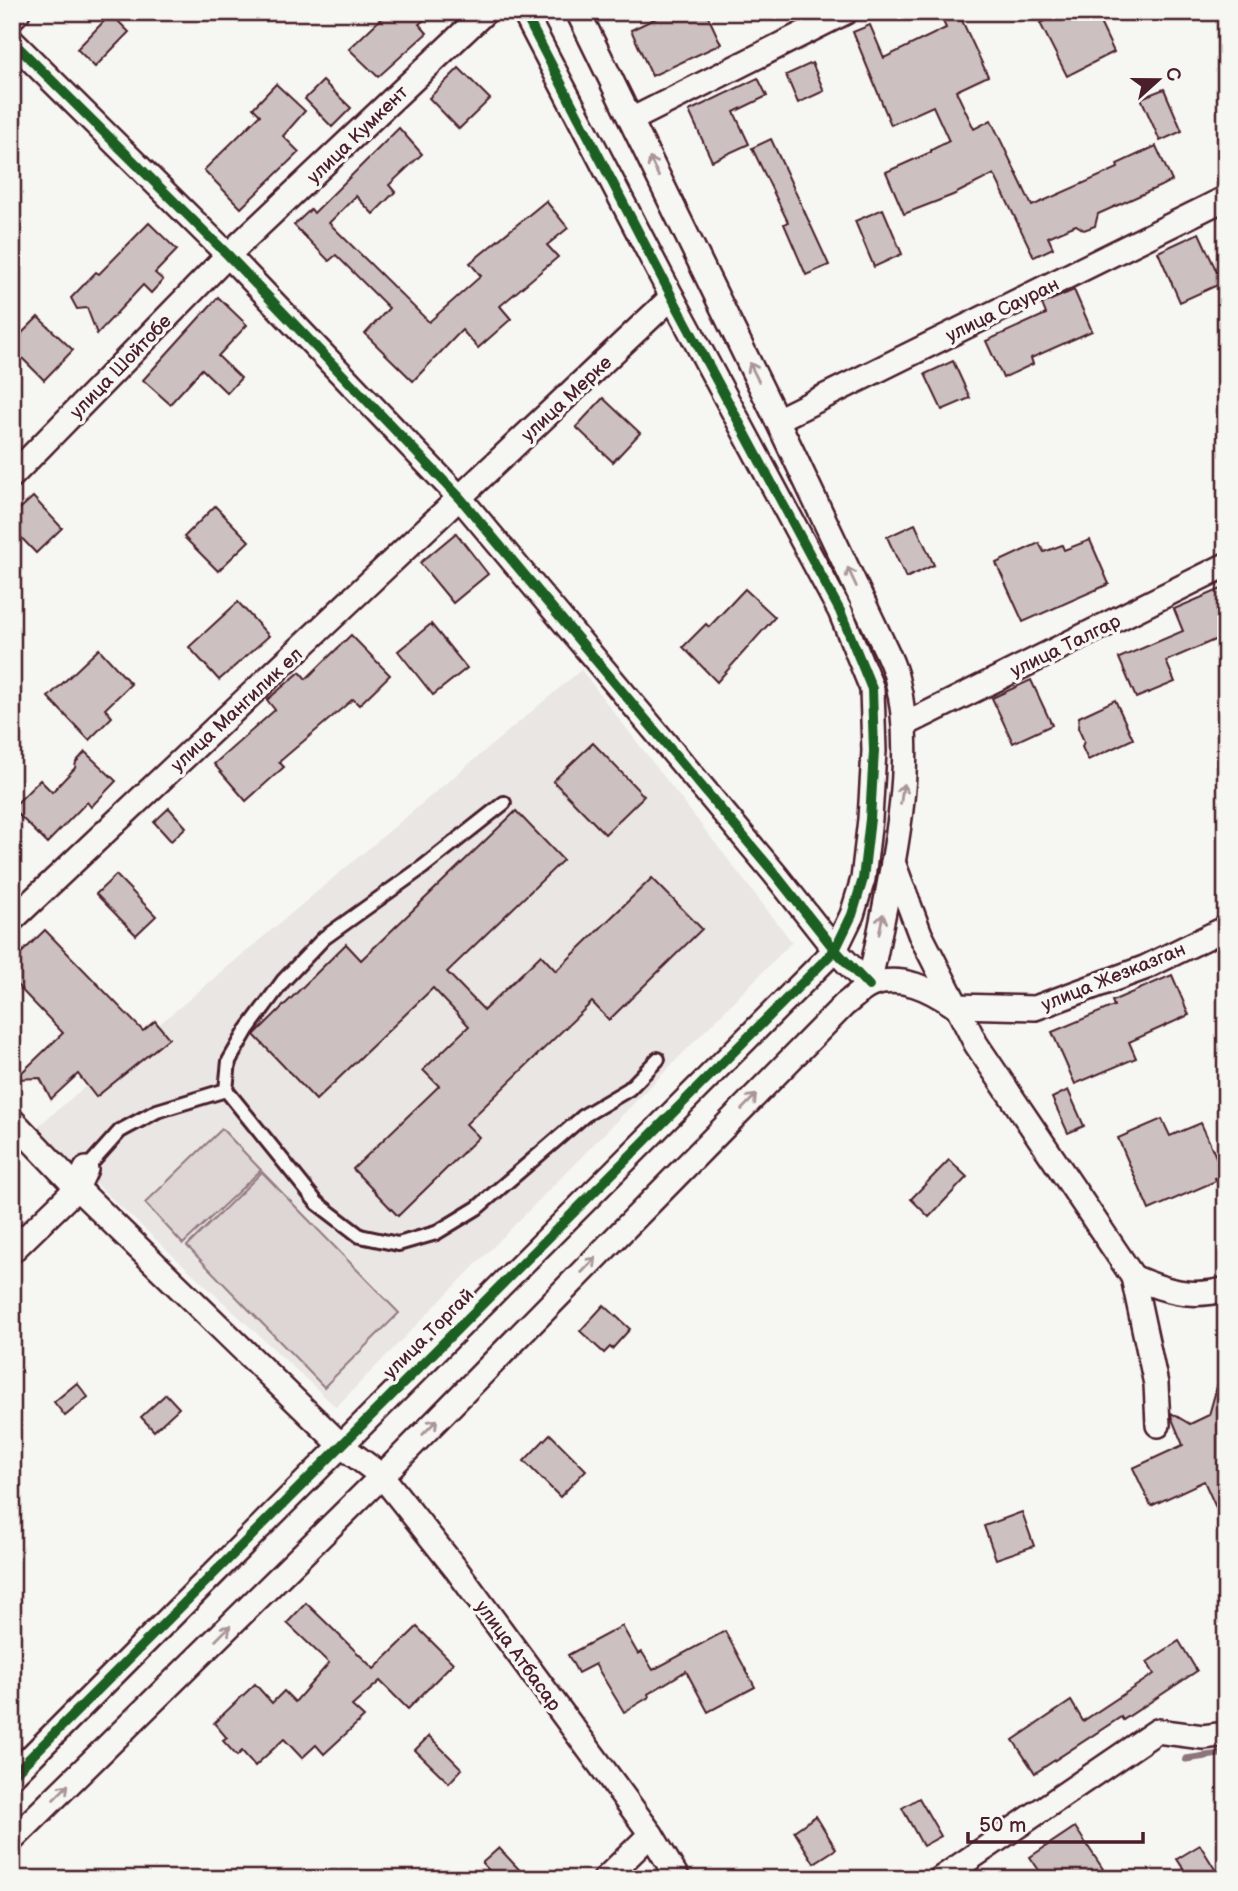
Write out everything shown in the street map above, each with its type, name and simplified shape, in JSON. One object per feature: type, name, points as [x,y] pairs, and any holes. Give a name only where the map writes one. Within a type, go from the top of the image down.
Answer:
[{"type":"street","points":[[12,18],[18,12]]},
{"type":"street","name":"улица Кумкент","points":[[228,256],[485,12]]},
{"type":"street","name":"улица Торгай","points":[[12,1776],[343,1447],[415,1371],[835,950],[852,915],[863,879],[874,751],[872,689],[840,611],[672,298],[524,12]]},
{"type":"street","points":[[578,12],[777,420],[897,678],[904,725],[904,782],[893,862],[869,986]]},
{"type":"street","points":[[631,120],[846,12]]},
{"type":"street","points":[[12,41],[228,256],[460,498],[775,874],[835,950],[869,986]]},
{"type":"street","name":"улица Сауран","points":[[777,420],[1226,198]]},
{"type":"street","name":"улица Шойтобе","points":[[12,476],[228,256]]},
{"type":"street","name":"улица Мерке","points":[[460,498],[672,298]]},
{"type":"street","name":"улица Мангилик ел","points":[[12,920],[460,498]]},
{"type":"street","name":"улица Талгар","points":[[904,725],[1226,565]]},
{"type":"street","points":[[893,862],[920,934],[976,1044],[1133,1277],[1156,1384],[1158,1425]]},
{"type":"street","name":"улица Жезказган","points":[[955,1006],[1035,1008],[1144,968],[1226,928]]},
{"type":"street","points":[[12,1840],[382,1476],[844,1005],[869,986],[891,981],[933,990],[955,1006]]},
{"type":"street","name":"улица Атбасар","points":[[12,1120],[82,1178],[343,1447],[382,1476],[456,1569],[651,1834],[678,1879]]},
{"type":"street","points":[[12,1251],[82,1178]]},
{"type":"street","points":[[1133,1277],[1158,1289],[1186,1295],[1209,1294],[1226,1289]]},
{"type":"street","points":[[940,1879],[1157,1731],[1203,1737],[1226,1734]]},
{"type":"street","points":[[605,1879],[651,1834]]},
{"type":"lane","points":[[503,803],[423,867],[324,938],[283,981],[247,1030],[229,1061],[226,1090],[317,1203],[360,1236],[398,1244],[436,1233],[477,1208],[585,1115],[629,1089],[658,1059]]},
{"type":"lane","points":[[82,1178],[120,1131],[157,1111],[226,1090]]},
{"type":"shaded area","points":[[581,670],[792,942],[336,1407],[36,1128]]},
{"type":"shaded area","points":[[222,1129],[261,1170],[183,1244],[145,1203]]},
{"type":"shaded area","points":[[262,1172],[399,1313],[324,1387],[187,1246]]},
{"type":"building","points":[[388,12],[434,12],[419,24],[427,33],[378,77],[349,49]]},
{"type":"building","points":[[669,12],[706,12],[721,44],[652,76],[631,30]]},
{"type":"building","points":[[939,12],[958,12],[988,76],[956,91],[974,129],[991,120],[1032,206],[1118,168],[1117,164],[1156,146],[1172,181],[1098,214],[1095,226],[1084,230],[1076,225],[1048,237],[1053,248],[1034,257],[994,174],[953,195],[904,214],[886,172],[949,141],[933,106],[891,125],[853,32],[870,25],[884,58],[946,28]]},
{"type":"building","points":[[1061,12],[1095,12],[1114,52],[1067,76],[1040,23]]},
{"type":"building","points":[[111,14],[129,32],[95,67],[77,49]]},
{"type":"building","points":[[812,63],[824,91],[798,103],[786,75]]},
{"type":"building","points":[[459,68],[490,99],[459,129],[429,98]]},
{"type":"building","points":[[758,78],[767,96],[734,112],[749,144],[712,161],[689,111]]},
{"type":"building","points":[[323,81],[351,108],[332,127],[305,99]]},
{"type":"building","points":[[276,84],[305,111],[283,136],[299,152],[241,208],[204,170],[260,115],[253,108]]},
{"type":"building","points":[[1164,89],[1182,131],[1160,141],[1141,98]]},
{"type":"building","points":[[399,128],[422,154],[389,185],[395,192],[373,214],[356,196],[329,223],[429,322],[481,276],[470,263],[546,201],[568,228],[547,245],[558,257],[500,306],[511,319],[478,348],[462,330],[413,381],[365,334],[389,308],[336,255],[329,261],[294,225],[311,209],[314,213]]},
{"type":"building","points":[[771,139],[829,265],[806,275],[784,224],[788,222],[752,148]]},
{"type":"building","points":[[883,209],[902,254],[874,267],[855,221]]},
{"type":"building","points":[[149,223],[177,250],[155,273],[163,280],[151,293],[143,285],[97,334],[87,308],[77,309],[71,298],[96,272],[99,274]]},
{"type":"building","points":[[1199,233],[1222,283],[1180,302],[1158,252]]},
{"type":"building","points":[[1074,290],[1092,331],[1031,358],[1033,364],[1003,378],[986,341],[1046,314],[1042,304]]},
{"type":"building","points":[[218,297],[247,325],[218,356],[241,378],[227,393],[202,369],[170,404],[143,380]]},
{"type":"building","points":[[38,317],[73,350],[44,380],[12,348],[12,343]]},
{"type":"building","points":[[953,361],[970,398],[942,410],[925,374]]},
{"type":"building","points":[[603,398],[640,433],[613,462],[576,427]]},
{"type":"building","points":[[33,497],[62,528],[36,553],[12,528],[12,516]]},
{"type":"building","points":[[215,506],[249,541],[218,571],[184,537]]},
{"type":"building","points":[[915,524],[934,565],[906,578],[887,537]]},
{"type":"building","points":[[456,533],[488,574],[453,603],[420,563]]},
{"type":"building","points":[[1090,540],[1109,584],[1023,622],[996,563],[1039,543],[1044,552],[1062,545],[1064,550]]},
{"type":"building","points":[[1226,587],[1226,635],[1166,661],[1175,682],[1136,698],[1119,658],[1183,631],[1174,609]]},
{"type":"building","points":[[745,589],[775,617],[717,682],[683,647],[706,624],[709,627]]},
{"type":"building","points":[[238,602],[269,636],[219,680],[189,647]]},
{"type":"building","points":[[431,624],[467,668],[433,695],[398,651]]},
{"type":"building","points":[[351,635],[390,675],[359,705],[353,699],[279,762],[284,767],[246,801],[214,764],[275,710],[267,700],[300,672],[306,679]]},
{"type":"building","points":[[99,649],[131,684],[105,709],[112,717],[89,740],[48,697]]},
{"type":"building","points":[[1031,680],[1052,725],[1013,743],[992,698]]},
{"type":"building","points":[[1115,700],[1133,739],[1088,760],[1078,728],[1079,717]]},
{"type":"building","points":[[593,743],[644,796],[605,834],[553,781]]},
{"type":"building","points":[[85,752],[116,781],[91,807],[87,802],[47,843],[12,808],[40,780],[52,792],[75,768],[76,762]]},
{"type":"building","points":[[169,808],[186,827],[171,841],[154,822]]},
{"type":"building","points":[[516,811],[563,860],[447,972],[484,1010],[541,955],[556,971],[652,878],[702,929],[609,1020],[592,1002],[466,1124],[479,1137],[398,1216],[353,1169],[439,1086],[423,1070],[469,1026],[433,988],[316,1100],[254,1035],[346,944],[361,960]]},
{"type":"building","points":[[116,875],[156,916],[136,935],[96,894]]},
{"type":"building","points":[[45,930],[143,1031],[155,1021],[169,1038],[96,1097],[78,1074],[51,1099],[40,1078],[15,1079],[63,1033],[12,980],[12,962]]},
{"type":"building","points":[[1172,975],[1189,1015],[1129,1042],[1136,1058],[1075,1084],[1052,1032],[1114,1006],[1112,1001]]},
{"type":"building","points":[[1068,1090],[1084,1126],[1068,1133],[1052,1098]]},
{"type":"building","points":[[1162,1119],[1170,1136],[1201,1123],[1224,1175],[1149,1210],[1118,1138]]},
{"type":"building","points":[[949,1160],[967,1177],[929,1217],[911,1199]]},
{"type":"building","points":[[604,1305],[630,1329],[612,1349],[610,1347],[604,1353],[580,1331]]},
{"type":"building","points":[[1220,1376],[1226,1377],[1226,1530],[1204,1481],[1151,1506],[1133,1468],[1183,1445],[1171,1413],[1190,1424],[1209,1415]]},
{"type":"building","points":[[77,1383],[88,1397],[65,1416],[54,1402]]},
{"type":"building","points":[[166,1394],[179,1408],[154,1431],[141,1417]]},
{"type":"building","points":[[550,1434],[586,1470],[560,1497],[524,1461]]},
{"type":"building","points":[[1022,1512],[1034,1546],[996,1559],[984,1526]]},
{"type":"building","points":[[306,1603],[374,1669],[417,1627],[453,1663],[408,1709],[380,1681],[352,1706],[364,1717],[324,1754],[316,1745],[302,1758],[284,1739],[255,1766],[242,1751],[237,1756],[223,1741],[227,1738],[214,1723],[255,1684],[272,1703],[284,1691],[295,1702],[329,1663],[287,1623]]},
{"type":"building","points":[[622,1626],[638,1654],[642,1652],[653,1670],[725,1631],[755,1687],[708,1712],[686,1671],[624,1712],[595,1664],[578,1673],[568,1655]]},
{"type":"building","points":[[1179,1641],[1197,1671],[1035,1773],[1013,1740],[1071,1701],[1083,1721],[1154,1674],[1147,1662]]},
{"type":"building","points":[[429,1736],[462,1769],[449,1783],[415,1750]]},
{"type":"building","points":[[919,1798],[941,1836],[923,1846],[902,1808]]},
{"type":"building","points":[[816,1816],[836,1849],[814,1863],[794,1831]]},
{"type":"building","points":[[1075,1827],[1103,1869],[1089,1879],[1045,1879],[1030,1857]]},
{"type":"building","points":[[1200,1845],[1221,1879],[1190,1879],[1177,1859]]},
{"type":"building","points":[[499,1848],[528,1879],[497,1879],[482,1863]]},
{"type":"waterway","points":[[1186,1759],[1226,1753]]},
{"type":"cycle path","points":[[12,1776],[835,950],[852,915],[863,879],[874,751],[872,689],[840,611],[524,12]]},
{"type":"cycle path","points":[[12,41],[228,255],[460,498],[775,874],[835,950],[869,986]]}]
